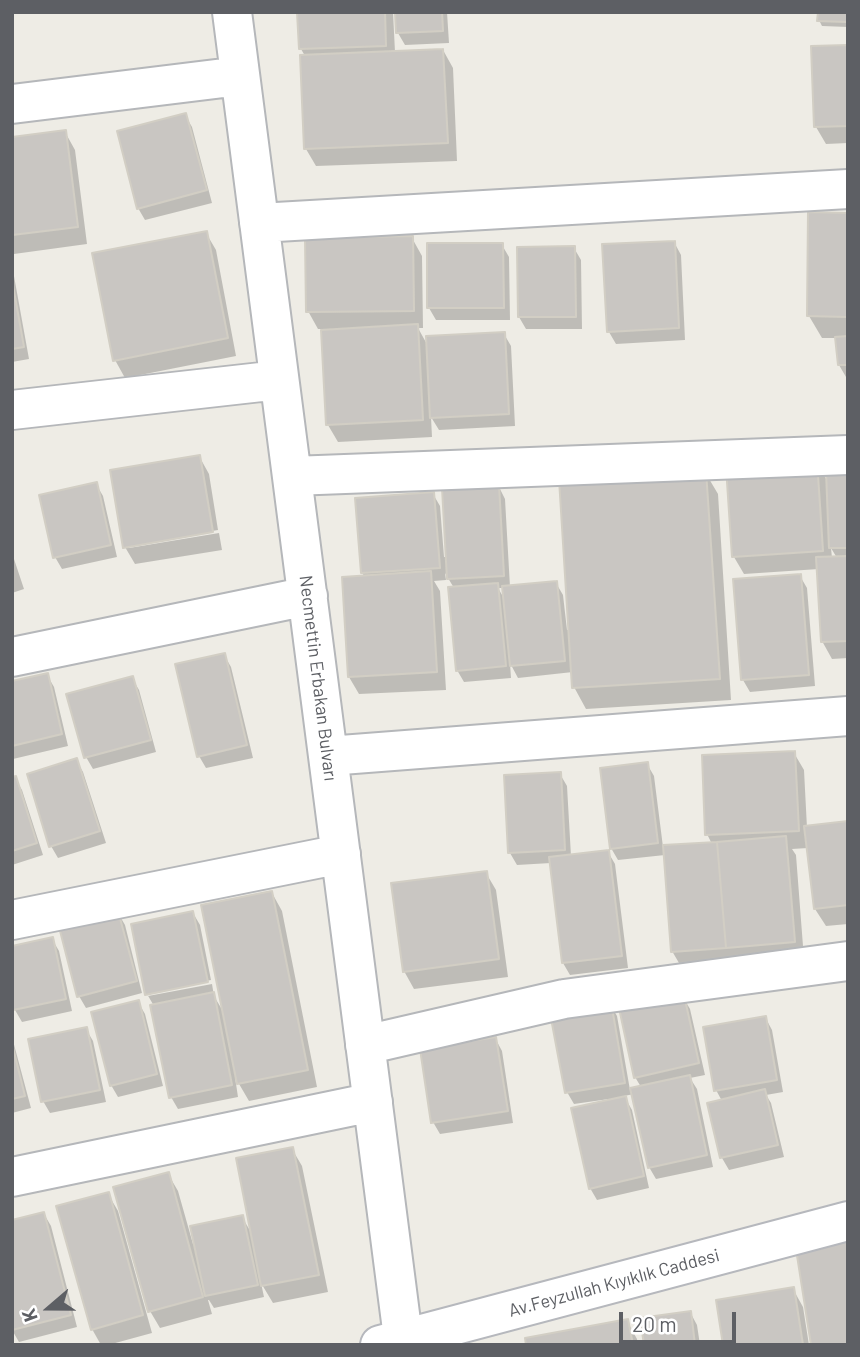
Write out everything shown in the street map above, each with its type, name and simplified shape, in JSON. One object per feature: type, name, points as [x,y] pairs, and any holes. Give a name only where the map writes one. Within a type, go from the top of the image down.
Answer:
[{"type":"street","name":"Necmettin Erbakan Bulvarı","points":[[232,12],[373,1102],[396,1343]]},
{"type":"street","points":[[12,104],[240,76]]},
{"type":"street","points":[[259,223],[848,189]]},
{"type":"street","points":[[12,410],[279,380]]},
{"type":"street","points":[[292,476],[848,454]]},
{"type":"street","points":[[12,657],[308,596]]},
{"type":"street","points":[[328,756],[848,716]]},
{"type":"street","points":[[12,920],[341,854]]},
{"type":"street","points":[[365,1045],[564,999],[848,961]]},
{"type":"street","points":[[12,1177],[373,1102]]},
{"type":"street","name":"Av.Feyzullah Kıyıklık Caddesi","points":[[396,1343],[848,1220]]},
{"type":"building","points":[[297,12],[385,12],[386,46],[299,49]]},
{"type":"building","points":[[395,12],[442,12],[443,31],[396,33]]},
{"type":"building","points":[[818,12],[848,12],[848,22],[817,21]]},
{"type":"building","points":[[848,45],[848,126],[814,127],[811,46]]},
{"type":"building","points":[[443,49],[448,143],[304,149],[300,55]]},
{"type":"building","points":[[186,113],[207,190],[137,209],[117,131]]},
{"type":"building","points":[[66,130],[78,227],[12,235],[12,137]]},
{"type":"building","points":[[808,212],[848,213],[848,317],[807,316]]},
{"type":"building","points":[[207,231],[228,338],[113,361],[92,253]]},
{"type":"building","points":[[413,236],[414,311],[306,312],[305,238]]},
{"type":"building","points":[[675,241],[679,328],[607,332],[602,244]]},
{"type":"building","points":[[427,243],[503,243],[504,308],[427,308]]},
{"type":"building","points":[[575,246],[576,317],[518,317],[517,247]]},
{"type":"building","points":[[12,280],[24,347],[12,349]]},
{"type":"building","points":[[418,324],[423,420],[326,425],[321,330]]},
{"type":"building","points":[[505,332],[509,414],[430,418],[426,336]]},
{"type":"building","points":[[848,336],[848,365],[838,365],[835,337]]},
{"type":"building","points":[[200,455],[213,532],[123,548],[110,470]]},
{"type":"building","points":[[817,460],[823,551],[732,557],[726,467]]},
{"type":"building","points":[[848,469],[848,548],[829,548],[826,470]]},
{"type":"building","points":[[706,471],[720,679],[572,688],[559,479]]},
{"type":"building","points":[[97,482],[111,545],[53,558],[39,495]]},
{"type":"building","points":[[499,485],[504,576],[447,579],[442,488]]},
{"type":"building","points":[[434,492],[440,568],[361,573],[355,498]]},
{"type":"building","points":[[848,556],[848,641],[821,642],[816,557]]},
{"type":"building","points":[[431,571],[437,672],[348,677],[342,577]]},
{"type":"building","points":[[801,574],[809,675],[741,680],[733,579]]},
{"type":"building","points":[[557,581],[565,661],[510,666],[502,586]]},
{"type":"building","points":[[498,583],[506,666],[456,671],[448,587]]},
{"type":"building","points":[[225,653],[247,745],[197,757],[175,664]]},
{"type":"building","points":[[48,673],[62,734],[12,746],[12,681]]},
{"type":"building","points":[[133,676],[151,740],[84,758],[66,694]]},
{"type":"building","points":[[795,751],[799,831],[705,835],[702,755]]},
{"type":"building","points":[[77,758],[100,831],[49,847],[27,774]]},
{"type":"building","points":[[648,762],[658,843],[610,849],[600,768]]},
{"type":"building","points":[[561,772],[565,850],[508,853],[504,775]]},
{"type":"building","points":[[16,776],[37,843],[12,851],[12,777]]},
{"type":"building","points":[[848,821],[848,905],[814,909],[804,826]]},
{"type":"building","points":[[786,836],[795,942],[726,948],[717,842]]},
{"type":"building","points":[[717,842],[726,948],[671,952],[663,845]]},
{"type":"building","points":[[609,850],[622,956],[562,963],[549,857]]},
{"type":"building","points":[[487,871],[499,959],[403,972],[391,883]]},
{"type":"building","points":[[272,891],[308,1070],[237,1084],[201,905]]},
{"type":"building","points":[[118,911],[137,981],[77,997],[59,927]]},
{"type":"building","points":[[193,911],[208,982],[145,995],[131,924]]},
{"type":"building","points":[[53,937],[66,999],[13,1010],[12,946]]},
{"type":"building","points":[[214,992],[232,1085],[169,1098],[150,1005]]},
{"type":"building","points":[[684,995],[699,1063],[634,1078],[619,1008]]},
{"type":"building","points":[[139,1000],[157,1074],[110,1086],[91,1012]]},
{"type":"building","points":[[611,1002],[625,1083],[565,1093],[550,1013]]},
{"type":"building","points":[[766,1016],[777,1080],[714,1091],[703,1027]]},
{"type":"building","points":[[87,1027],[100,1090],[41,1102],[28,1039]]},
{"type":"building","points":[[496,1037],[508,1111],[431,1123],[420,1049]]},
{"type":"building","points":[[12,1044],[25,1096],[12,1099]]},
{"type":"building","points":[[690,1075],[707,1155],[648,1168],[630,1088]]},
{"type":"building","points":[[765,1089],[778,1145],[720,1158],[707,1103]]},
{"type":"building","points":[[626,1096],[644,1176],[589,1189],[571,1108]]},
{"type":"building","points":[[293,1147],[319,1275],[261,1286],[236,1158]]},
{"type":"building","points":[[169,1172],[203,1297],[148,1312],[113,1187]]},
{"type":"building","points":[[109,1192],[143,1315],[91,1330],[56,1206]]},
{"type":"building","points":[[44,1212],[71,1315],[12,1330],[12,1220]]},
{"type":"building","points":[[243,1215],[258,1285],[205,1296],[190,1226]]},
{"type":"building","points":[[848,1241],[848,1345],[811,1345],[796,1249]]},
{"type":"building","points":[[794,1287],[803,1345],[723,1345],[716,1300]]},
{"type":"building","points":[[691,1311],[695,1345],[644,1345],[640,1318]]},
{"type":"building","points":[[628,1319],[633,1345],[526,1345],[525,1338]]}]
